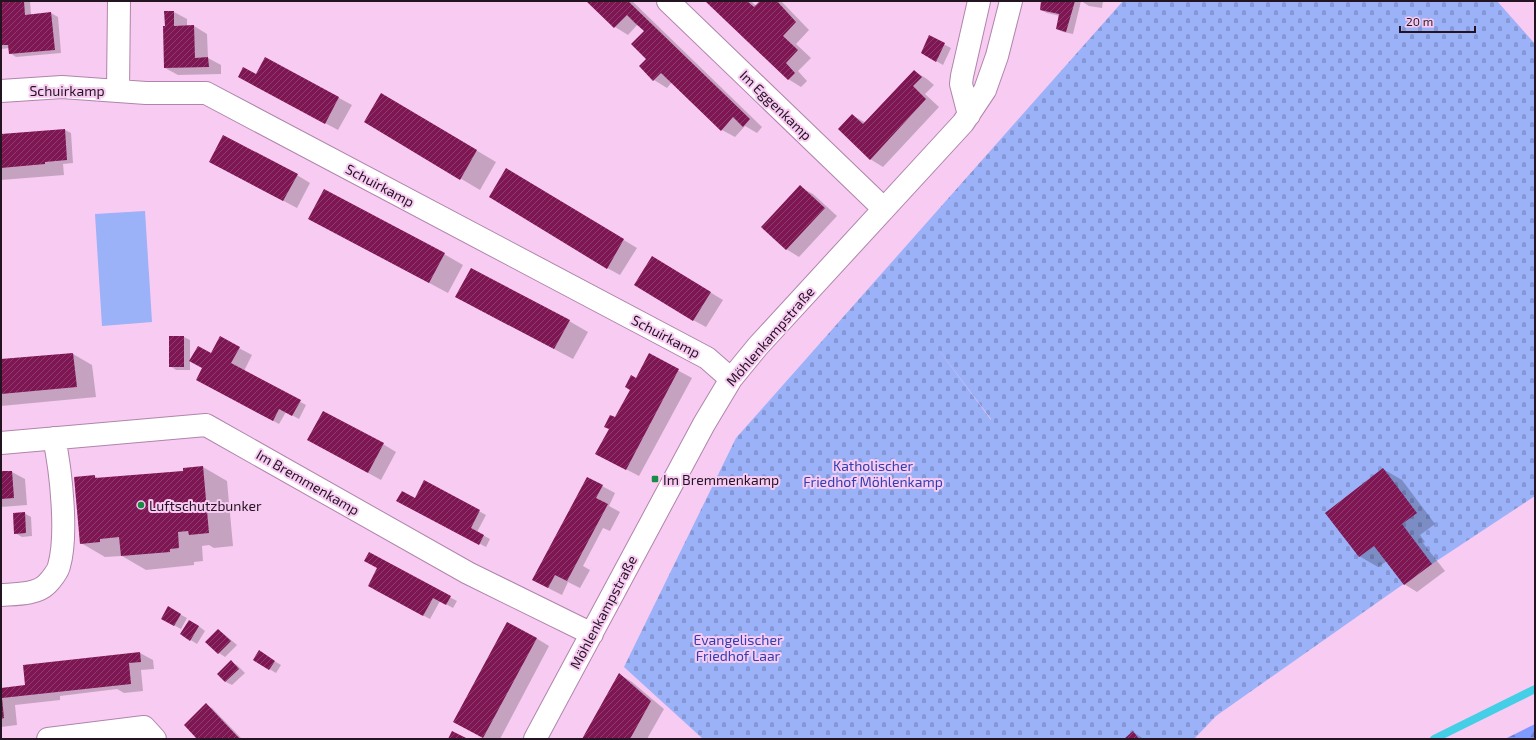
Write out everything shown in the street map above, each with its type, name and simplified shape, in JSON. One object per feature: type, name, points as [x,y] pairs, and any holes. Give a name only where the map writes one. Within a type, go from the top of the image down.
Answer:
[{"type":"street","points":[[118,90],[119,1]]},
{"type":"street","name":"Im Eggenkamp","points":[[668,1],[884,209]]},
{"type":"street","points":[[969,115],[962,84],[962,76],[979,1]]},
{"type":"street","name":"Möhlenkampstraße","points":[[535,739],[704,424],[731,379],[758,346],[969,115],[985,90],[997,56],[1010,1]]},
{"type":"street","name":"Schuirkamp","points":[[1,91],[62,87],[146,93],[206,93],[707,358],[731,379]]},
{"type":"street","name":"Im Bremmenkamp","points":[[1,443],[206,425],[468,573],[592,634]]},
{"type":"street","points":[[1,595],[32,592],[47,584],[59,567],[62,544],[63,514],[54,438]]},
{"type":"street","points":[[48,739],[144,727],[155,739]]},
{"type":"green space","points":[[1123,1],[1497,1],[1535,44],[1535,496],[1432,564],[1216,716],[1194,739],[703,739],[624,667],[736,438]],"holes":[[[930,338],[991,419],[991,420]]]},
{"type":"green space","points":[[145,211],[152,322],[102,326],[95,214]]},
{"type":"green space","points":[[1535,724],[1535,739],[1505,739]]},
{"type":"building","points":[[1,1],[24,1],[25,15],[51,12],[55,50],[9,54],[8,45],[1,45]]},
{"type":"building","points":[[586,1],[628,1],[750,119],[743,127],[733,117],[721,131],[661,73],[653,81],[639,66],[646,59],[631,44],[644,31],[627,15],[614,28]]},
{"type":"building","points":[[705,1],[747,1],[754,7],[760,1],[777,1],[796,22],[783,36],[798,50],[786,63],[795,73],[788,80]]},
{"type":"building","points":[[1041,1],[1075,1],[1066,32],[1056,29],[1059,14],[1040,10]]},
{"type":"building","points":[[164,11],[174,11],[174,26],[194,25],[195,58],[208,57],[209,67],[164,68]]},
{"type":"building","points":[[929,35],[945,43],[936,62],[921,53]]},
{"type":"building","points":[[265,57],[339,97],[325,124],[238,77],[243,67],[256,74]]},
{"type":"building","points":[[914,70],[922,77],[913,86],[926,99],[870,160],[838,129],[852,114],[863,124]]},
{"type":"building","points":[[381,93],[477,150],[460,180],[364,122]]},
{"type":"building","points":[[65,129],[67,160],[45,162],[45,164],[1,168],[1,134]]},
{"type":"building","points":[[223,135],[298,174],[283,201],[209,162]]},
{"type":"building","points":[[506,168],[624,239],[607,269],[489,197]]},
{"type":"building","points":[[800,185],[825,208],[786,250],[761,227]]},
{"type":"building","points":[[324,189],[445,253],[429,283],[308,219]]},
{"type":"building","points":[[652,256],[711,292],[693,321],[634,285]]},
{"type":"building","points":[[471,268],[570,320],[554,349],[455,297]]},
{"type":"building","points":[[169,336],[184,336],[184,367],[169,367]]},
{"type":"building","points":[[220,336],[240,347],[231,363],[301,400],[292,416],[279,409],[273,421],[196,380],[202,368],[189,361],[198,346],[211,353]]},
{"type":"building","points":[[73,353],[77,387],[1,394],[1,359]]},
{"type":"building","points":[[649,353],[679,369],[626,470],[595,454],[609,429],[604,427],[610,415],[615,417],[630,390],[625,387],[631,375],[636,378]]},
{"type":"building","points":[[323,411],[384,443],[368,473],[307,440]]},
{"type":"building","name":"Luftschutzbunker","points":[[203,466],[209,533],[189,535],[188,531],[178,532],[179,548],[170,549],[170,552],[121,556],[119,537],[100,539],[100,542],[80,544],[74,477],[95,475],[95,478],[183,471],[183,468]]},
{"type":"building","points":[[1383,468],[1417,513],[1402,524],[1432,564],[1404,585],[1374,546],[1359,557],[1325,513]]},
{"type":"building","points":[[1,471],[12,471],[14,498],[1,499]]},
{"type":"building","points":[[587,477],[603,485],[596,498],[608,504],[567,581],[555,575],[548,588],[532,580]]},
{"type":"building","points":[[424,480],[480,510],[471,528],[484,535],[479,545],[396,501],[402,491],[415,498]]},
{"type":"building","points":[[25,512],[26,533],[14,534],[13,513]]},
{"type":"building","points":[[369,552],[451,596],[446,605],[433,598],[423,616],[368,586],[377,568],[364,561]]},
{"type":"building","points":[[168,606],[181,614],[174,626],[161,619]]},
{"type":"building","points":[[189,620],[199,626],[190,641],[180,634]]},
{"type":"building","points":[[507,622],[537,638],[483,738],[453,722]]},
{"type":"building","points":[[218,629],[231,641],[218,654],[205,642]]},
{"type":"building","points":[[259,650],[275,661],[269,670],[253,660]]},
{"type":"building","points":[[140,652],[141,662],[129,663],[131,684],[2,698],[4,718],[1,719],[1,688],[25,685],[23,665]]},
{"type":"building","points":[[231,660],[239,669],[225,682],[217,674]]},
{"type":"building","points":[[619,673],[651,701],[630,739],[582,739]]},
{"type":"building","points":[[206,703],[240,739],[197,739],[184,725]]},
{"type":"building","points":[[452,731],[468,739],[448,739]]},
{"type":"building","points":[[1133,731],[1139,739],[1124,739]]},
{"type":"waterway","points":[[1434,739],[1535,689]]},
{"type":"place","name":"Im Bremmenkamp","points":[[655,479]]},
{"type":"place","name":"Luftschutzbunker","points":[[141,505]]},
{"type":"park label","name":"Katholischer Friedhof Möhlenkamp","points":[[873,474]]},
{"type":"park label","name":"Evangelischer Friedhof Laar","points":[[738,648]]}]
